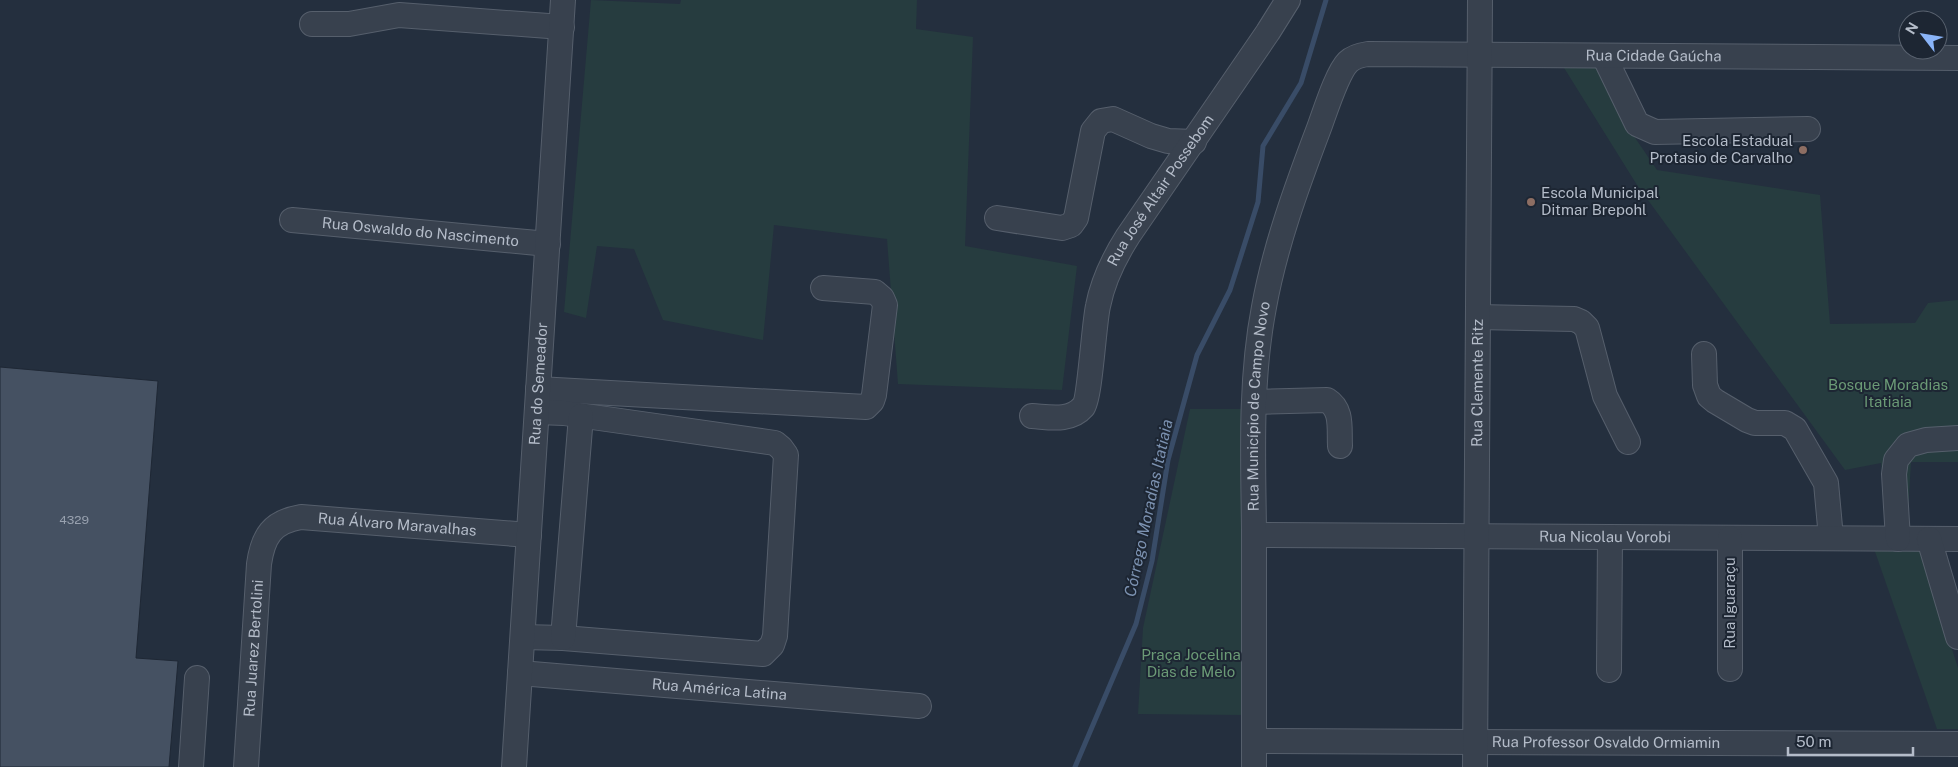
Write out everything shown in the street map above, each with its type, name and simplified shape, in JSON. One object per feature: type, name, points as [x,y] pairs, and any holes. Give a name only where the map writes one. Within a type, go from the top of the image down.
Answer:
[{"type":"street","name":"Rua do Semeador","points":[[514,767],[563,0]]},
{"type":"street","name":"Rua José Altair Possebom","points":[[1032,416],[1056,418],[1075,414],[1087,402],[1094,326],[1104,282],[1113,260],[1288,0]]},
{"type":"street","name":"Rua Clemente Ritz","points":[[1475,767],[1480,0]]},
{"type":"street","points":[[312,24],[349,24],[399,15],[562,28]]},
{"type":"street","name":"Rua Cidade Gaúcha","points":[[1349,61],[1368,54],[1958,58]]},
{"type":"street","points":[[1604,56],[1637,124],[1655,132],[1808,129]]},
{"type":"street","name":"Rua Município de Campo Novo","points":[[1254,767],[1255,402],[1258,350],[1264,308],[1283,229],[1320,125],[1341,72],[1349,61]]},
{"type":"street","points":[[997,218],[1062,228],[1071,225],[1076,218],[1092,131],[1101,121],[1113,119],[1151,136],[1168,141],[1194,142]]},
{"type":"street","name":"Rua Oswaldo do Nascimento","points":[[292,220],[548,244]]},
{"type":"street","points":[[538,401],[866,407],[872,401],[874,395],[885,305],[875,292],[823,288]]},
{"type":"street","points":[[1478,316],[1574,318],[1581,322],[1587,328],[1605,396],[1628,442]]},
{"type":"street","points":[[1704,354],[1705,385],[1709,396],[1715,401],[1755,423],[1785,423],[1795,429],[1826,483],[1831,538]]},
{"type":"street","points":[[1255,402],[1327,400],[1334,404],[1338,411],[1340,446]]},
{"type":"street","points":[[523,637],[563,638],[763,654],[772,645],[775,636],[786,455],[781,448],[775,443],[564,413],[538,401]]},
{"type":"street","points":[[563,638],[581,416]]},
{"type":"street","points":[[1898,539],[1894,474],[1896,460],[1908,445],[1926,440],[1958,438]]},
{"type":"street","name":"Rua Álvaro Maravalhas","points":[[270,532],[279,524],[301,517],[529,535]]},
{"type":"street","name":"Rua Juarez Bertolini","points":[[246,767],[259,564],[264,541],[270,532]]},
{"type":"street","name":"Rua Nicolau Vorobi","points":[[1254,536],[1958,539]]},
{"type":"street","points":[[1609,670],[1610,537]]},
{"type":"street","name":"Rua Iguaraçu","points":[[1730,538],[1730,669]]},
{"type":"street","points":[[1929,539],[1958,636]]},
{"type":"street","name":"Rua América Latina","points":[[520,673],[919,706]]},
{"type":"street","points":[[191,767],[197,678]]},
{"type":"street","name":"Rua Professor Osvaldo Ormiamin","points":[[1254,741],[1958,744]]},
{"type":"green space","points":[[591,0],[680,4],[681,0],[917,0],[916,29],[973,37],[965,246],[1077,266],[1062,390],[898,384],[887,239],[774,225],[763,340],[663,320],[634,249],[597,246],[586,318],[564,312]]},
{"type":"green space","name":"Bosque Moradias Itatiaia","points":[[1593,60],[1621,117],[1657,170],[1820,195],[1830,324],[1915,323],[1928,303],[1958,300],[1958,462],[1911,462],[1908,513],[1887,515],[1881,463],[1845,470],[1637,185],[1561,63]]},
{"type":"green space","name":"Praça Jocelina Dias de Melo","points":[[1190,409],[1241,409],[1242,715],[1138,714],[1143,628]]},
{"type":"green space","points":[[1873,546],[1920,548],[1958,668],[1958,729],[1937,729]]},
{"type":"building","points":[[0,367],[158,381],[136,658],[178,661],[169,767],[0,767]]},
{"type":"waterway","name":"Córrego Moradias Itatiaia","points":[[1075,767],[1136,624],[1152,561],[1168,460],[1197,355],[1230,290],[1258,202],[1263,146],[1301,83],[1326,0]]},
{"type":"place","name":"Escola Estadual Protasio de Carvalho","points":[[1803,150]]},
{"type":"place","name":"Escola Municipal Ditmar Brepohl","points":[[1531,202]]}]
